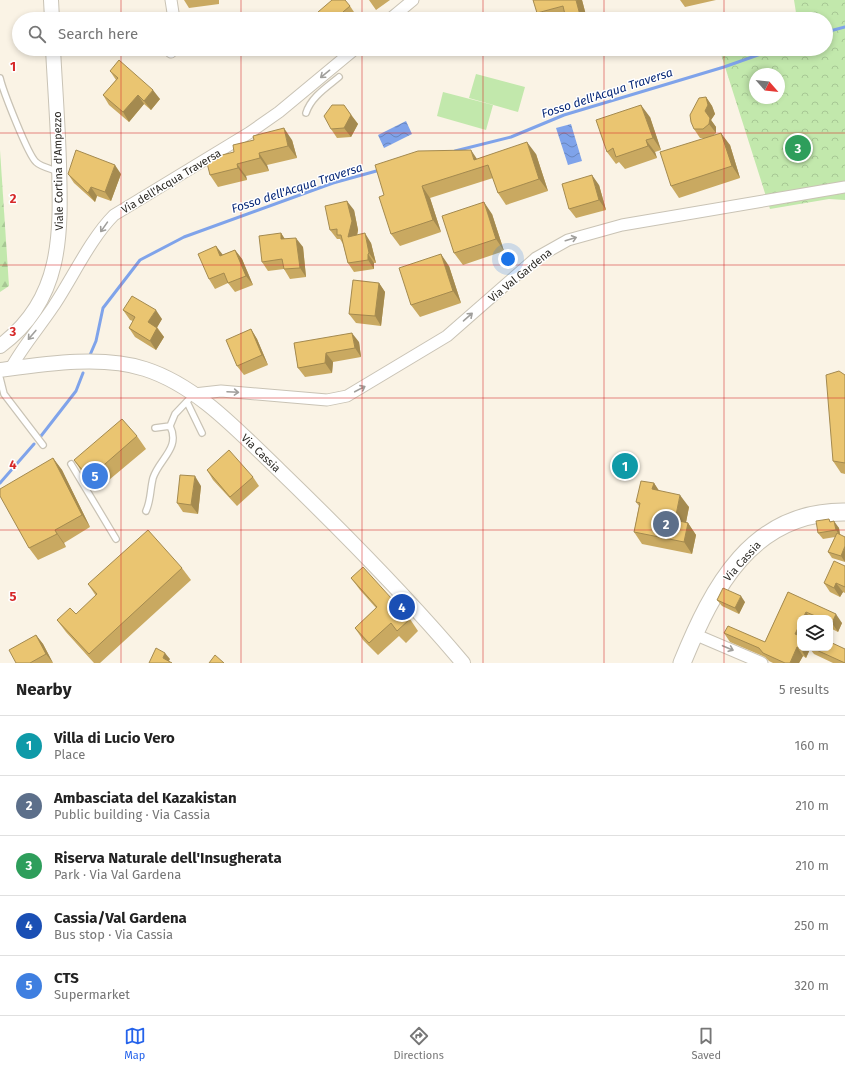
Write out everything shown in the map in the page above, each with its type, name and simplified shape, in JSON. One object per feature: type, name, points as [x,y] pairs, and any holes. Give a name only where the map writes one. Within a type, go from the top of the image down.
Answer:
[{"type":"main road","name":"Via Cassia","points":[[682,663],[706,608],[724,580],[763,537],[783,524],[802,517],[826,512],[845,512]]},
{"type":"street","points":[[51,0],[52,12]]},
{"type":"street","points":[[171,0],[173,12]]},
{"type":"street","points":[[398,12],[413,0]]},
{"type":"street","name":"Viale Cortina d'Ampezzo","points":[[0,346],[26,322],[42,299],[51,278],[59,236],[59,172],[53,56]]},
{"type":"street","name":"Via dell'Acqua Traversa","points":[[6,369],[53,308],[104,227],[114,215],[249,133],[346,56]]},
{"type":"street","name":"Via Val Gardena","points":[[190,398],[221,391],[327,400],[347,396],[447,336],[536,258],[568,240],[622,225],[845,188]]},
{"type":"street","name":"Via Cassia","points":[[6,369],[88,362],[123,364],[152,371],[175,382],[190,398],[237,430],[322,512],[463,663]]},
{"type":"street","points":[[694,634],[762,663]]},
{"type":"lane","points":[[0,78],[17,125],[32,157],[41,165],[59,172]]},
{"type":"lane","points":[[306,113],[311,103],[318,95],[339,78]]},
{"type":"lane","points":[[310,86],[318,95]]},
{"type":"lane","points":[[0,378],[4,394],[43,445]]},
{"type":"lane","points":[[146,511],[150,504],[153,478],[172,445],[174,437],[170,426],[175,414],[190,398],[202,433]]},
{"type":"lane","points":[[155,428],[170,426]]},
{"type":"lane","points":[[71,464],[116,539]]},
{"type":"green space","points":[[794,0],[845,0],[845,200],[829,199],[770,209],[722,56],[833,56],[833,12],[796,12]]},
{"type":"green space","points":[[476,74],[525,87],[518,112],[469,98]]},
{"type":"green space","points":[[443,92],[493,105],[486,130],[437,116]]},
{"type":"green space","points":[[0,150],[9,286],[0,292]]},
{"type":"water","points":[[406,121],[412,134],[384,148],[378,135]]},
{"type":"water","points":[[571,124],[582,161],[568,165],[556,128]]},
{"type":"building","points":[[332,0],[345,0],[350,6],[343,12],[318,12]]},
{"type":"building","points":[[533,0],[576,0],[579,12],[564,12],[563,6],[537,12]]},
{"type":"building","points":[[119,60],[153,90],[144,101],[138,95],[123,112],[103,95],[118,78],[110,71]]},
{"type":"building","points":[[706,97],[708,105],[705,111],[710,118],[709,124],[703,129],[694,129],[690,115],[699,98]]},
{"type":"building","points":[[332,105],[344,105],[351,115],[344,128],[331,129],[324,116]]},
{"type":"building","points":[[641,105],[653,138],[646,140],[648,146],[616,157],[613,148],[607,152],[596,120]]},
{"type":"building","points":[[284,128],[288,146],[259,153],[260,158],[237,164],[238,168],[210,175],[206,159],[234,152],[233,145],[254,140],[253,136]]},
{"type":"building","points":[[721,133],[732,166],[671,186],[660,152]]},
{"type":"building","points":[[527,142],[539,179],[498,193],[488,165],[422,186],[433,220],[391,234],[379,197],[384,195],[375,165],[418,151],[471,150],[474,160]]},
{"type":"building","points":[[76,150],[115,165],[105,192],[91,187],[88,193],[68,174]]},
{"type":"building","points":[[592,175],[599,200],[569,209],[562,184]]},
{"type":"building","points":[[347,201],[352,221],[348,237],[365,233],[369,253],[368,260],[348,263],[341,235],[337,235],[337,229],[330,230],[325,206]]},
{"type":"building","points":[[484,202],[496,239],[454,253],[442,216]]},
{"type":"building","points":[[281,233],[281,239],[296,238],[300,268],[284,269],[282,259],[262,262],[259,236]]},
{"type":"building","points":[[216,246],[220,256],[235,250],[246,276],[228,283],[224,273],[209,279],[198,254]]},
{"type":"building","points":[[441,254],[453,291],[411,305],[399,268]]},
{"type":"building","points":[[353,280],[379,283],[375,316],[349,314]]},
{"type":"building","points":[[132,296],[156,310],[148,322],[157,328],[150,341],[129,328],[135,317],[123,310]]},
{"type":"building","points":[[251,329],[262,355],[237,366],[226,340]]},
{"type":"building","points":[[352,333],[355,348],[326,353],[325,363],[298,368],[294,343]]},
{"type":"building","points":[[839,371],[845,375],[845,463],[833,461],[826,375]]},
{"type":"building","points":[[122,419],[137,436],[89,478],[74,460]]},
{"type":"building","points":[[229,450],[253,477],[230,497],[207,470]]},
{"type":"building","points":[[53,458],[82,515],[55,530],[57,534],[29,548],[0,496],[0,489]]},
{"type":"building","points":[[180,475],[195,476],[191,505],[177,503]]},
{"type":"building","points":[[641,481],[654,483],[652,489],[680,495],[675,520],[688,523],[684,542],[634,532],[640,503],[636,502]]},
{"type":"building","points":[[829,519],[830,522],[834,521],[836,530],[818,533],[816,521]]},
{"type":"building","points":[[148,530],[182,568],[89,654],[57,620],[70,608],[76,614],[97,594],[88,584]]},
{"type":"building","points":[[837,533],[845,537],[845,546],[841,556],[828,552]]},
{"type":"building","points":[[834,561],[845,566],[845,587],[836,583],[834,588],[824,583]]},
{"type":"building","points":[[363,567],[410,619],[397,631],[391,623],[369,643],[355,628],[377,607],[351,578]]},
{"type":"building","points":[[723,588],[741,596],[735,608],[717,600]]},
{"type":"building","points":[[788,592],[836,614],[833,621],[833,615],[813,615],[806,612],[804,615],[797,615],[797,630],[795,634],[797,635],[797,647],[790,663],[785,663],[763,653],[759,648],[724,633],[728,626],[765,642]]},
{"type":"building","points":[[36,635],[46,654],[30,663],[16,663],[9,650]]},
{"type":"building","points":[[833,643],[845,649],[845,663],[819,651],[833,651]]},
{"type":"building","points":[[156,648],[165,653],[163,658],[172,663],[149,663]]},
{"type":"building","points":[[215,655],[224,663],[209,663]]},
{"type":"waterway","name":"Fosso dell'Acqua Traversa","points":[[833,30],[845,27]]},
{"type":"waterway","name":"Fosso dell'Acqua Traversa","points":[[455,151],[511,137],[564,115],[724,67],[755,56]]},
{"type":"waterway","name":"Fosso dell'Acqua Traversa","points":[[90,355],[96,341],[103,308],[140,260],[184,237],[333,183],[380,170]]},
{"type":"waterway","name":"Fosso dell'Acqua Traversa","points":[[41,436],[76,391],[83,373]]},
{"type":"waterway","name":"Fosso dell'Acqua Traversa","points":[[0,483],[34,444]]},
{"type":"place","name":"Riserva Naturale dell'Insugherata","points":[[798,148]]},
{"type":"place","name":"Villa di Lucio Vero","points":[[625,466]]},
{"type":"place","name":"CTS","points":[[95,476]]},
{"type":"place","name":"Ambasciata del Kazakistan","points":[[666,524]]},
{"type":"place","name":"Cassia/Val Gardena","points":[[402,607]]}]
